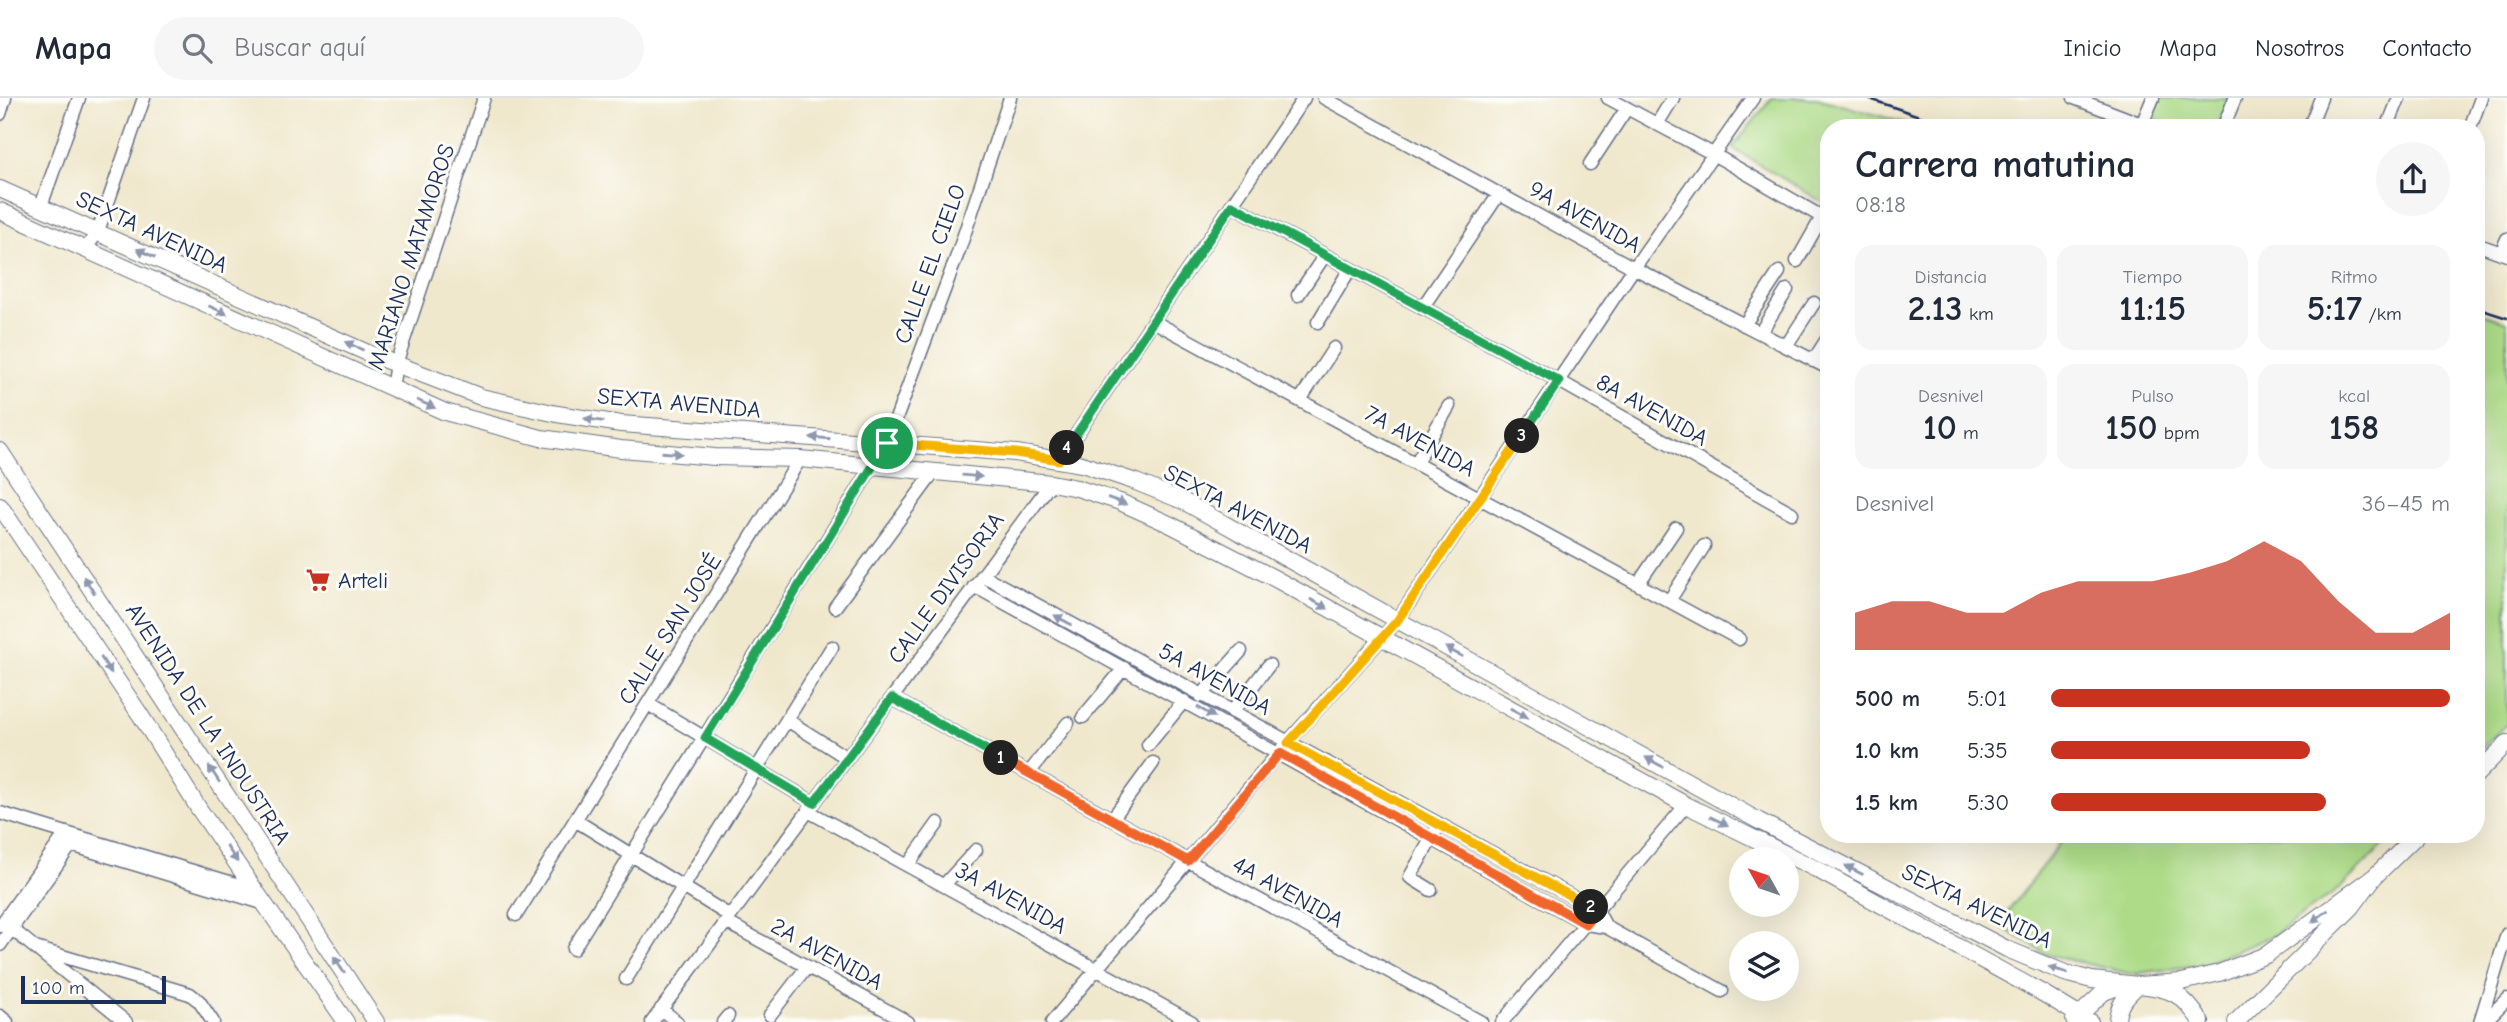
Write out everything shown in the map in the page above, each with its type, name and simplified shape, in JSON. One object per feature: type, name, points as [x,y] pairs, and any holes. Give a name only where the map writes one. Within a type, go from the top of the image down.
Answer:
[{"type":"main road","name":"SEXTA AVENIDA","points":[[0,189],[236,295],[396,364],[481,397],[568,416],[621,424],[1016,453],[1082,464],[1131,481],[1183,502],[1759,821],[2007,949],[2065,973],[2131,985],[2182,982],[2219,973],[2266,955],[2375,876]]},
{"type":"main road","name":"SEXTA AVENIDA","points":[[0,211],[445,412],[541,438],[621,449],[715,457],[800,459],[1051,482],[1120,502],[1272,577],[1686,805],[1816,869],[2081,1019]]},
{"type":"main road","name":"AVENIDA DE LA INDUSTRIA","points":[[0,451],[376,1022]]},
{"type":"main road","points":[[0,506],[134,705],[199,809],[346,1022]]},
{"type":"main road","points":[[2485,766],[2507,743]]},
{"type":"main road","points":[[2236,1022],[2352,907],[2375,876],[2409,843]]},
{"type":"main road","points":[[2117,1022],[2117,1011],[2131,985]]},
{"type":"main road","points":[[2081,1019],[2104,992],[2131,985],[2173,991],[2201,1022]]},
{"type":"main road","points":[[2252,1022],[2270,989]]},
{"type":"street","points":[[0,114],[5,98]]},
{"type":"street","points":[[41,206],[79,98]]},
{"type":"street","points":[[85,250],[98,231],[144,98]]},
{"type":"street","name":"MARIANO MATAMOROS","points":[[392,388],[396,364],[484,98]]},
{"type":"street","name":"CALLE EL CIELO","points":[[573,948],[887,443],[958,253],[1010,98]]},
{"type":"street","points":[[1059,460],[1304,98]]},
{"type":"street","name":"9A AVENIDA","points":[[1324,98],[1634,268],[1820,364]]},
{"type":"street","points":[[1608,98],[1625,104],[1820,216]]},
{"type":"street","points":[[1657,124],[1673,98]]},
{"type":"street","points":[[1052,1022],[1284,748],[1397,621],[1634,268],[1753,98]]},
{"type":"street","points":[[2074,98],[2129,119]]},
{"type":"street","points":[[2148,119],[2152,98]]},
{"type":"street","points":[[2227,119],[2235,98]]},
{"type":"street","points":[[2313,119],[2321,98]]},
{"type":"street","points":[[2391,119],[2399,98]]},
{"type":"street","points":[[2473,119],[2481,98]]},
{"type":"street","points":[[1590,164],[1625,104]]},
{"type":"street","points":[[1422,307],[1499,194]]},
{"type":"street","name":"8A AVENIDA","points":[[1232,205],[1559,381],[1792,513]]},
{"type":"street","points":[[1797,261],[1820,226]]},
{"type":"street","points":[[2485,247],[2504,254],[2507,239]]},
{"type":"street","points":[[1298,295],[1325,255]]},
{"type":"street","points":[[1318,322],[1350,269]]},
{"type":"street","points":[[1744,325],[1779,272]]},
{"type":"street","points":[[1760,333],[1787,290]]},
{"type":"street","points":[[1786,346],[1814,303]]},
{"type":"street","name":"7A AVENIDA","points":[[1153,321],[1739,639]]},
{"type":"street","points":[[1300,400],[1334,348]]},
{"type":"street","points":[[1814,361],[1820,351]]},
{"type":"street","points":[[1416,463],[1449,406]]},
{"type":"street","name":"CALLE SAN JOSÉ","points":[[516,915],[800,459]]},
{"type":"street","points":[[835,607],[934,472]]},
{"type":"street","name":"CALLE DIVISORIA","points":[[652,1022],[1051,482]]},
{"type":"street","points":[[1638,584],[1676,528]]},
{"type":"street","points":[[1669,601],[1704,546]]},
{"type":"street","name":"5A AVENIDA","points":[[982,575],[1184,701],[1439,824],[1597,910]]},
{"type":"street","name":"5A AVENIDA","points":[[974,586],[1086,640]]},
{"type":"street","points":[[626,978],[832,647]]},
{"type":"street","points":[[1201,696],[1241,651]]},
{"type":"street","points":[[1232,712],[1269,665]]},
{"type":"street","points":[[1083,717],[1133,668]]},
{"type":"street","name":"5A AVENIDA","points":[[1133,668],[1232,712],[1284,748],[1431,837],[1586,924],[1606,927],[1722,991]]},
{"type":"street","name":"4A AVENIDA","points":[[892,698],[1481,1022]]},
{"type":"street","points":[[1148,746],[1184,701]]},
{"type":"street","name":"3A AVENIDA","points":[[648,704],[756,769],[811,807],[908,864],[1192,1022]]},
{"type":"street","points":[[787,720],[847,758]]},
{"type":"street","points":[[1029,773],[1068,723]]},
{"type":"street","points":[[1112,819],[1153,762]]},
{"type":"street","points":[[1502,1022],[1686,805]]},
{"type":"street","points":[[0,813],[68,839],[261,897]]},
{"type":"street","name":"2A AVENIDA","points":[[575,820],[807,967],[908,1022]]},
{"type":"street","points":[[908,864],[938,823]]},
{"type":"street","points":[[1432,890],[1410,877],[1439,824]]},
{"type":"street","points":[[68,839],[3,935],[35,948],[190,994],[199,1001],[213,1022]]},
{"type":"street","points":[[944,885],[976,850]]},
{"type":"street","points":[[1597,910],[1606,927]]},
{"type":"street","points":[[2482,1022],[2507,933]]},
{"type":"street","points":[[35,948],[126,1022]]},
{"type":"street","points":[[770,1015],[807,967]]},
{"type":"street","points":[[2482,1022],[2507,999]]},
{"type":"street","points":[[661,1009],[677,1022]]},
{"type":"street","points":[[0,1016],[7,1022]]},
{"type":"green space","points":[[1772,98],[1817,98],[1891,119],[1820,119],[1820,201],[1732,148]]},
{"type":"green space","points":[[2157,98],[2229,98],[2221,119],[2149,118]]},
{"type":"green space","points":[[2485,315],[2507,322],[2507,724],[2485,745]]},
{"type":"green space","points":[[2060,843],[2386,843],[2340,888],[2274,935],[2205,964],[2132,974],[2048,955],[1998,925]]},
{"type":"railway","points":[[1867,98],[1928,119]]},
{"type":"railway","points":[[2485,311],[2507,318]]},
{"type":"place","name":"Arteli","points":[[318,580]]},
{"type":"route","points":[[1232,205],[1559,381],[1397,621],[1288,743],[1597,910],[1586,924],[1280,753],[1188,861],[892,698],[814,803],[705,738],[887,443],[1016,453],[1059,460],[1232,205]]}]
